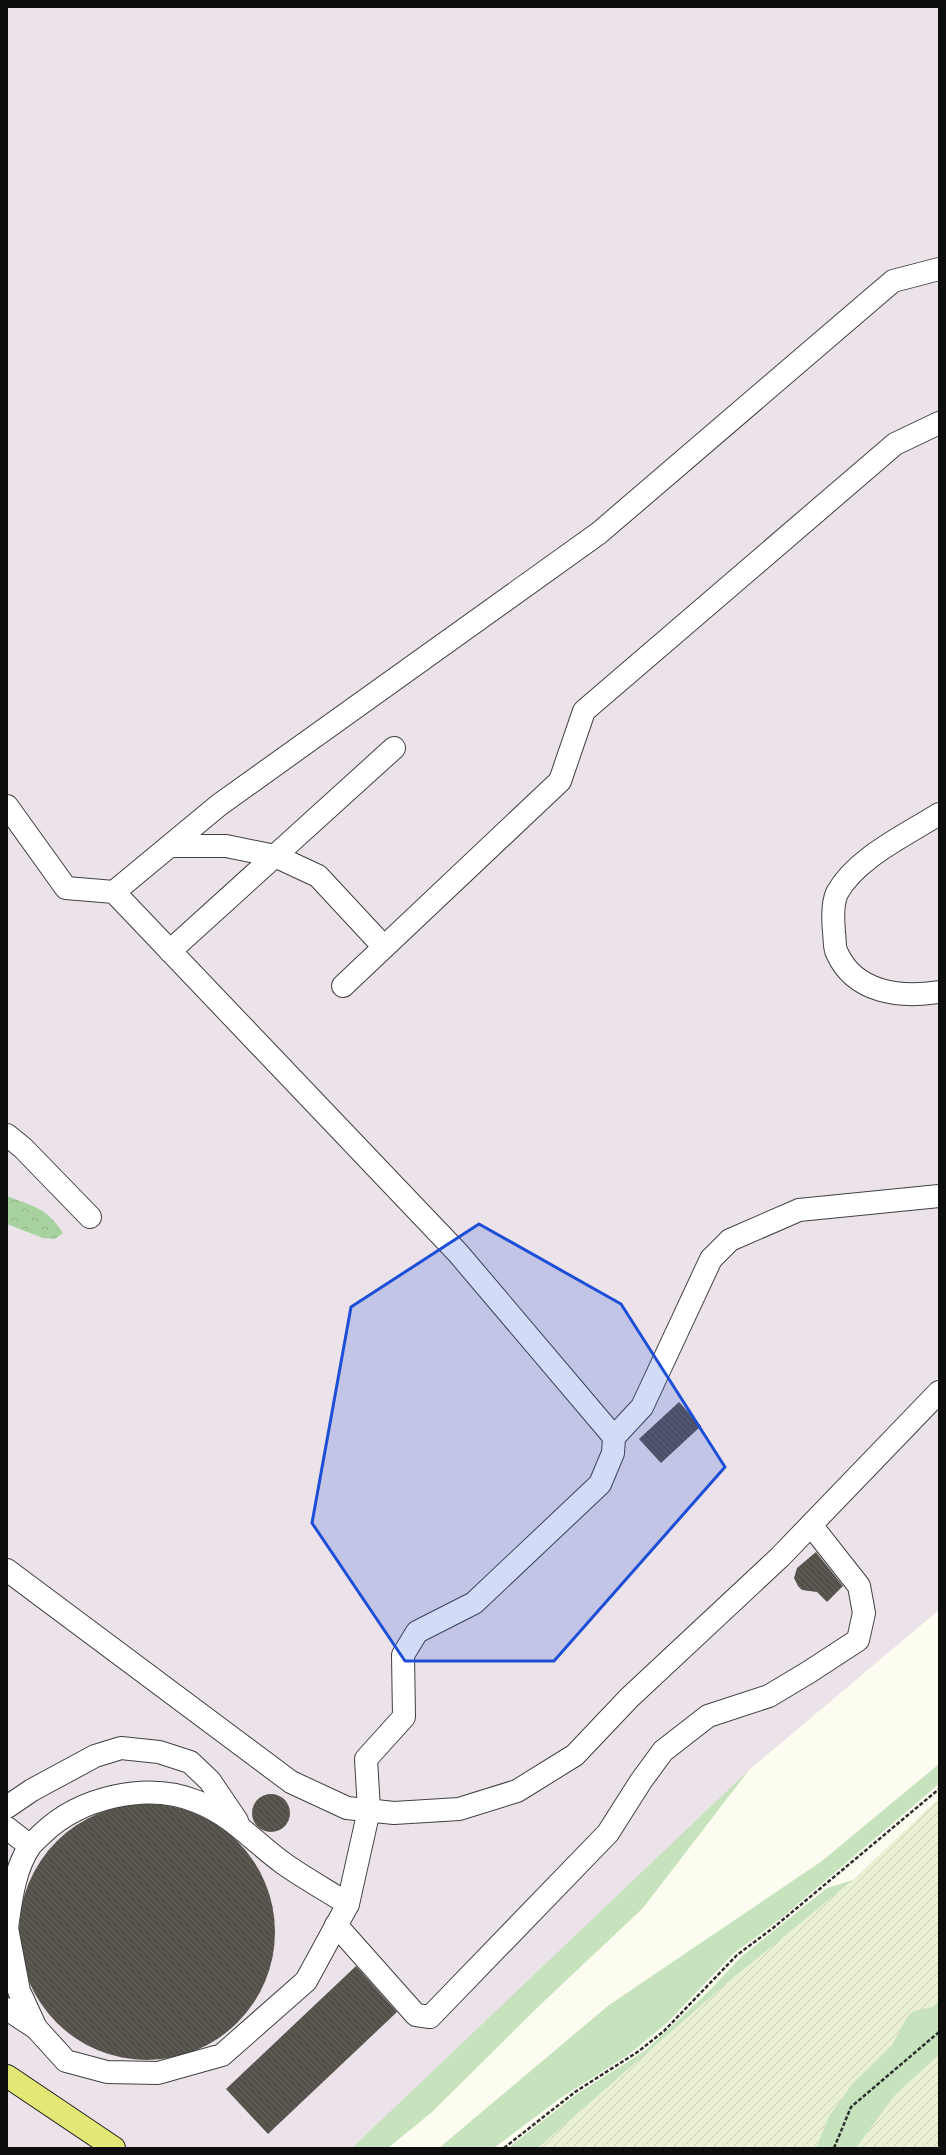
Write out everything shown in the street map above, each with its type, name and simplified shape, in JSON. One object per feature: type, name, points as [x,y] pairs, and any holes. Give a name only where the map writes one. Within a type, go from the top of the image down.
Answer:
[{"type":"main road","points":[[7,2076],[114,2148]]},
{"type":"lane","points":[[114,892],[219,805],[599,534],[893,281],[939,269]]},
{"type":"lane","points":[[343,986],[560,781],[584,711],[895,444],[939,423]]},
{"type":"lane","points":[[170,951],[394,748]]},
{"type":"lane","points":[[7,806],[66,888],[114,892],[458,1252],[614,1437]]},
{"type":"lane","points":[[939,814],[862,862],[837,894],[833,921],[836,953],[852,976],[870,987],[896,994],[939,992]]},
{"type":"lane","points":[[170,846],[226,846],[275,856],[318,876],[384,947]]},
{"type":"lane","points":[[7,1135],[23,1148],[90,1217]]},
{"type":"lane","points":[[7,2009],[36,2028],[66,2061],[107,2072],[158,2073],[222,2056],[306,1981],[348,1904],[369,1810],[366,1759],[404,1717],[403,1655],[417,1632],[474,1603],[600,1484],[613,1453],[614,1437],[642,1406],[711,1260],[730,1240],[799,1210],[939,1196]]},
{"type":"lane","points":[[7,1570],[291,1782],[347,1808],[394,1813],[459,1809],[517,1791],[575,1755],[629,1698],[780,1557],[939,1392]]},
{"type":"lane","points":[[336,1925],[416,2015],[430,2017],[608,1833],[641,1781],[664,1751],[708,1716],[769,1696],[858,1640],[864,1613],[859,1586],[811,1525]]},
{"type":"lane","points":[[7,1807],[32,1790],[95,1756],[121,1748],[159,1752],[190,1762],[210,1781],[240,1826]]},
{"type":"lane","points":[[36,2028],[19,1991],[7,1928],[14,1882],[30,1846],[56,1821],[99,1801],[133,1793],[168,1794],[198,1802],[240,1826],[283,1863],[348,1904]]},
{"type":"lane","points":[[7,1828],[30,1846]]},
{"type":"path","points":[[504,2148],[575,2092],[639,2051],[664,2031],[737,1955],[774,1928],[939,1789]]},
{"type":"path","points":[[834,2148],[851,2107],[939,2032]]},
{"type":"highlighted area","points":[[479,1224],[621,1304],[725,1467],[554,1661],[405,1661],[312,1523],[351,1307]]},
{"type":"shaded area","points":[[7,7],[939,7],[939,1610],[749,1770],[359,2148],[7,2148]]},
{"type":"green space","points":[[7,1196],[39,1209],[57,1224],[63,1233],[55,1239],[43,1238],[7,1224]]},
{"type":"green space","points":[[939,1764],[939,1784],[780,1919],[733,1954],[667,2023],[628,2055],[562,2097],[494,2148],[439,2148],[609,2005],[822,1861]]},
{"type":"green space","points":[[749,1770],[643,1908],[538,2007],[432,2112],[388,2148],[352,2148]]},
{"type":"green space","points":[[939,1798],[939,2003],[932,2007],[914,2011],[907,2017],[892,2045],[852,2084],[829,2116],[816,2148],[538,2148],[721,1988],[853,1880]]},
{"type":"green space","points":[[853,1880],[721,1988],[538,2148],[508,2148],[577,2094],[646,2050],[711,1989],[741,1957],[827,1888]]},
{"type":"green space","points":[[939,2003],[939,2055],[895,2095],[856,2148],[816,2148],[829,2116],[852,2084],[892,2045],[907,2017],[914,2011],[932,2007]]},
{"type":"green space","points":[[939,2055],[939,2148],[856,2148],[895,2095]]},
{"type":"building","points":[[679,1402],[701,1426],[661,1463],[639,1439]]},
{"type":"building","points":[[816,1552],[843,1586],[827,1602],[817,1592],[802,1590],[794,1578],[797,1568]]},
{"type":"building","points":[[267,1794],[275,1794],[285,1799],[289,1806],[289,1820],[285,1827],[275,1832],[267,1832],[257,1827],[255,1824],[252,1817],[252,1809],[257,1799],[260,1797]]},
{"type":"building","points":[[147,1804],[172,1806],[196,1814],[218,1826],[238,1841],[253,1861],[265,1883],[273,1907],[275,1932],[273,1957],[265,1981],[253,2003],[238,2023],[218,2038],[196,2050],[172,2058],[147,2060],[122,2058],[98,2050],[76,2038],[56,2023],[41,2003],[29,1981],[21,1957],[19,1932],[21,1907],[29,1883],[41,1861],[56,1841],[76,1826],[98,1814],[122,1806]]},
{"type":"building","points":[[356,1966],[397,2012],[268,2134],[226,2089]]}]
